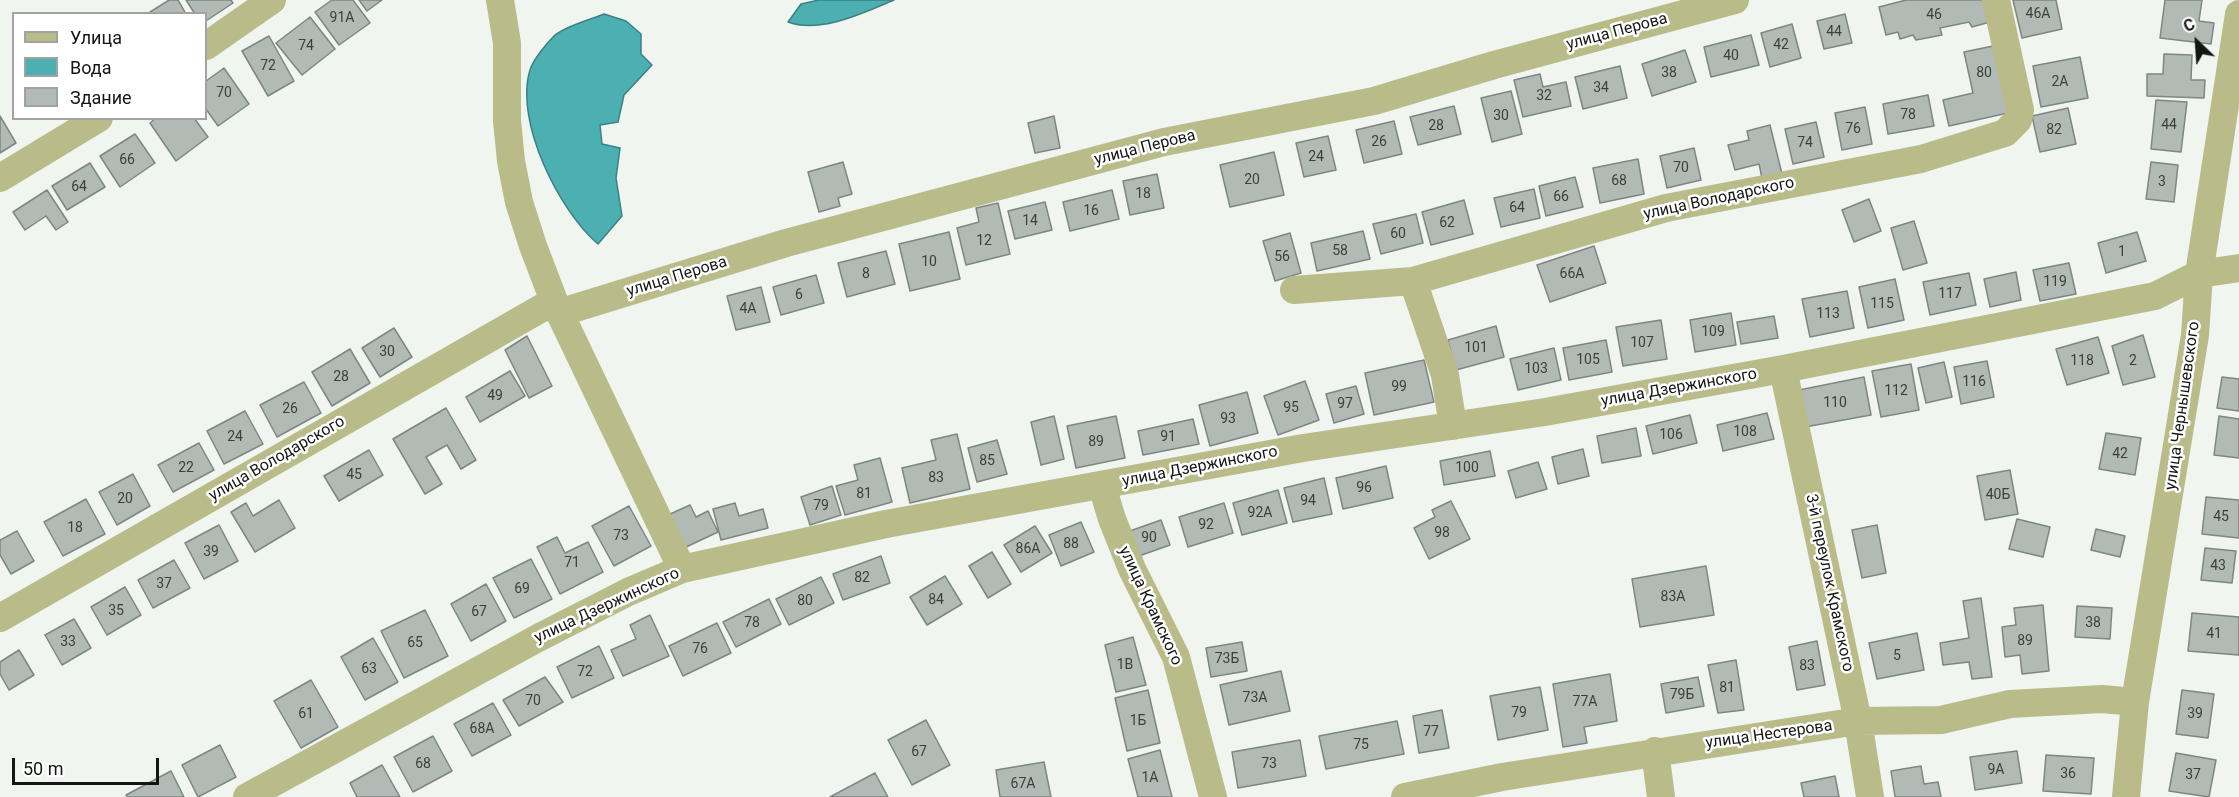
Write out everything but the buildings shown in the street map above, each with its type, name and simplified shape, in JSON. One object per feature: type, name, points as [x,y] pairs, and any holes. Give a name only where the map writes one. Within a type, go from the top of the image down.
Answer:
[{"type":"street","points":[[207,45],[272,0]]},
{"type":"street","points":[[500,0],[507,43],[507,121],[519,202],[556,307],[682,569]]},
{"type":"street","name":"улица Перова","points":[[556,307],[1164,142],[1374,101],[1494,65],[1735,0]]},
{"type":"street","name":"улица Володарского","points":[[1294,290],[1413,280],[1666,208],[1921,159],[2005,134],[2018,120],[2020,110],[1996,0]]},
{"type":"street","name":"улица Чернышевского","points":[[2126,797],[2135,702],[2195,335],[2199,274],[2239,14]]},
{"type":"street","points":[[0,178],[96,120]]},
{"type":"street","name":"улица Дзержинского","points":[[247,797],[538,638],[628,592],[682,569],[886,524],[1303,448],[1453,426],[1783,369],[2155,296],[2199,274],[2239,268]]},
{"type":"street","points":[[1413,280],[1445,375],[1453,426]]},
{"type":"street","name":"улица Володарского","points":[[0,618],[556,307]]},
{"type":"street","name":"3-й переулок Крамского","points":[[1783,369],[1858,721],[1870,797]]},
{"type":"street","name":"улица Крамского","points":[[1102,486],[1112,519],[1132,569],[1176,657],[1213,797]]},
{"type":"street","name":"улица Нестерова","points":[[1405,797],[1434,795],[1502,777],[1656,751],[1858,721],[1941,720],[2010,704],[2102,699],[2135,702]]},
{"type":"street","points":[[1656,751],[1661,797]]},
{"type":"water","points":[[819,0],[894,0],[855,16],[827,24],[800,25],[788,22],[801,4]]},
{"type":"water","points":[[604,14],[626,21],[641,34],[641,54],[652,65],[624,95],[618,122],[600,125],[602,144],[620,148],[616,178],[622,216],[598,244],[569,211],[544,164],[534,139],[527,91],[530,70],[540,52],[554,36],[571,26]]}]
